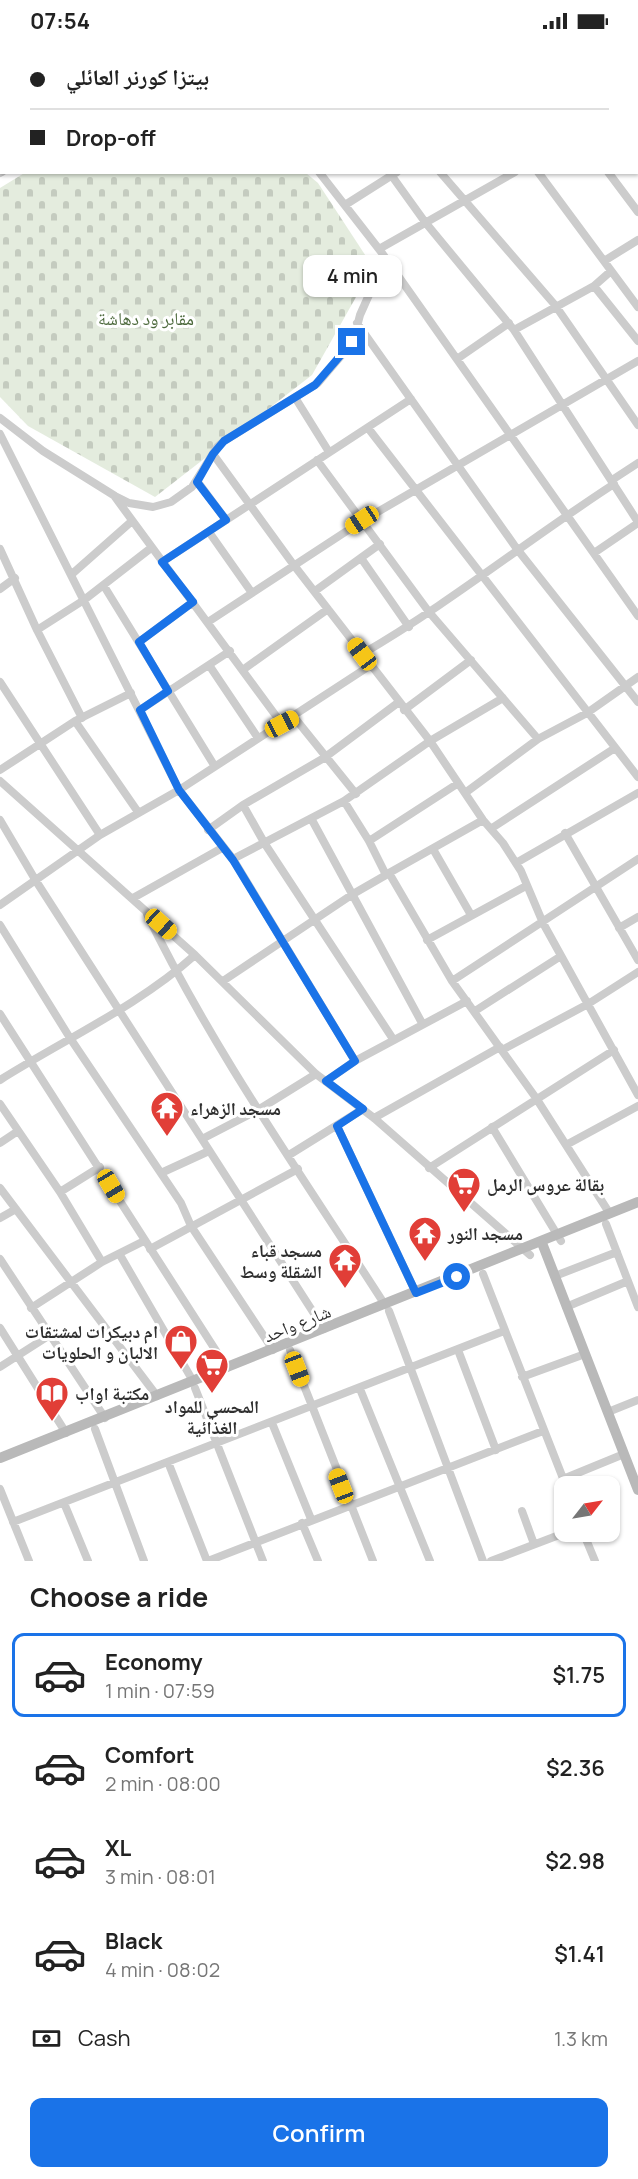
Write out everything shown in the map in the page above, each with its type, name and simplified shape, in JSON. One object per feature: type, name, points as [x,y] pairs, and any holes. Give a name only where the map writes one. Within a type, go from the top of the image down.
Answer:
[{"type":"street","points":[[321,174],[379,249],[638,616]]},
{"type":"street","points":[[345,204],[392,174],[425,222],[512,326],[638,522],[594,553]]},
{"type":"street","points":[[442,174],[463,202],[499,238],[555,305],[638,425]]},
{"type":"street","points":[[379,249],[512,174]]},
{"type":"street","points":[[539,174],[638,307]]},
{"type":"street","points":[[610,174],[638,212]]},
{"type":"street","points":[[603,261],[638,240]]},
{"type":"street","points":[[0,418],[43,451],[115,496],[139,506],[162,506],[197,482],[213,454],[224,441],[296,399],[317,384],[352,342],[357,323],[385,259]]},
{"type":"street","points":[[457,359],[512,326],[594,286],[611,271]]},
{"type":"street","points":[[594,286],[638,341]]},
{"type":"street","points":[[357,323],[517,549],[638,702]]},
{"type":"street","points":[[208,622],[362,520],[510,437],[638,361]]},
{"type":"street","points":[[296,399],[328,452]]},
{"type":"street","points":[[162,562],[411,399]]},
{"type":"street","points":[[368,428],[638,777]]},
{"type":"street","points":[[0,434],[2,443],[72,574],[179,790],[233,860],[355,1061]]},
{"type":"street","points":[[213,454],[293,564],[430,741],[457,784],[516,863],[543,923],[638,1095]]},
{"type":"street","points":[[317,460],[429,612],[538,740]]},
{"type":"street","points":[[362,654],[409,627],[638,463]]},
{"type":"street","points":[[197,482],[226,520]]},
{"type":"street","points":[[115,496],[151,548],[244,669],[282,724]]},
{"type":"street","points":[[72,574],[132,521]]},
{"type":"street","points":[[209,532],[252,593]]},
{"type":"street","points":[[315,591],[380,544]]},
{"type":"street","points":[[37,630],[104,586],[151,548]]},
{"type":"street","points":[[0,549],[78,719],[138,812]]},
{"type":"street","points":[[361,558],[409,627]]},
{"type":"street","points":[[0,589],[15,578]]},
{"type":"street","points":[[104,586],[214,765]]},
{"type":"street","points":[[139,642],[193,602]]},
{"type":"street","points":[[244,669],[328,609]]},
{"type":"street","points":[[140,710],[230,651]]},
{"type":"street","points":[[208,830],[243,806],[324,758],[471,660]]},
{"type":"street","points":[[209,665],[258,738]]},
{"type":"street","points":[[0,905],[100,835],[179,790],[214,765],[294,717],[371,665]]},
{"type":"street","points":[[465,793],[538,740],[587,713],[638,677]]},
{"type":"street","points":[[0,682],[100,835]]},
{"type":"street","points":[[0,770],[78,719],[131,693]]},
{"type":"street","points":[[233,860],[312,820],[356,794],[430,741],[504,698]]},
{"type":"street","points":[[294,717],[324,758],[356,794]]},
{"type":"street","points":[[492,828],[615,748]]},
{"type":"street","points":[[0,781],[195,955],[316,1074],[374,1118],[527,1252]]},
{"type":"street","points":[[369,841],[457,784]]},
{"type":"street","points":[[516,863],[638,793]]},
{"type":"street","points":[[344,801],[452,981],[536,1098],[566,1145],[608,1219],[617,1252],[638,1307]]},
{"type":"street","points":[[243,806],[265,844],[393,1040]]},
{"type":"street","points":[[0,820],[118,1010],[244,1201],[324,1329]]},
{"type":"street","points":[[312,820],[422,1023]]},
{"type":"street","points":[[223,981],[353,894],[483,820]]},
{"type":"street","points":[[565,833],[594,888],[638,960]]},
{"type":"street","points":[[133,898],[222,848]]},
{"type":"street","points":[[434,849],[471,915]]},
{"type":"street","points":[[452,981],[638,859]]},
{"type":"street","points":[[427,940],[526,886]]},
{"type":"street","points":[[144,908],[176,972],[258,1110],[387,1308],[483,1561]]},
{"type":"street","points":[[619,928],[638,917]]},
{"type":"street","points":[[0,925],[70,1038],[162,1173],[181,1203],[191,1226],[273,1350]]},
{"type":"street","points":[[0,1080],[30,1060],[118,1010],[176,972],[195,955]]},
{"type":"street","points":[[475,1011],[561,956]]},
{"type":"street","points":[[374,1118],[588,1004],[638,972]]},
{"type":"street","points":[[326,1081],[355,1061],[422,1023],[467,1001]]},
{"type":"street","points":[[0,1014],[227,1368]]},
{"type":"street","points":[[429,1168],[614,1050]]},
{"type":"street","points":[[202,1139],[258,1110],[316,1074]]},
{"type":"street","points":[[0,1104],[60,1192],[102,1262]]},
{"type":"street","points":[[566,1145],[638,1106]]},
{"type":"street","points":[[289,1155],[363,1109]]},
{"type":"street","points":[[337,1126],[416,1293]]},
{"type":"street","points":[[492,1127],[560,1239]]},
{"type":"street","points":[[0,1143],[18,1131]]},
{"type":"street","points":[[162,1173],[209,1150]]},
{"type":"street","points":[[60,1192],[100,1167]]},
{"type":"street","points":[[150,1249],[191,1226],[244,1201],[298,1169]]},
{"type":"street","points":[[0,1188],[157,1396]]},
{"type":"street","name":"شارع واحد","points":[[0,1458],[290,1350],[416,1293],[544,1246],[608,1219],[638,1203]]},
{"type":"street","points":[[0,1218],[16,1209]]},
{"type":"street","name":"شارع واحد","points":[[608,1219],[638,1210]]},
{"type":"street","points":[[32,1308],[102,1262],[120,1255],[144,1240]]},
{"type":"street","points":[[544,1246],[638,1490]]},
{"type":"street","name":"شارع واحد","points":[[387,1308],[483,1275],[527,1252]]},
{"type":"street","points":[[555,1276],[617,1252]]},
{"type":"street","points":[[120,1255],[194,1385],[263,1561]]},
{"type":"street","points":[[0,1259],[105,1418]]},
{"type":"street","points":[[483,1275],[561,1476]]},
{"type":"street","points":[[566,1307],[628,1281]]},
{"type":"street","name":"شارع واحد","points":[[0,1466],[95,1429],[157,1396],[194,1385],[227,1368],[324,1329],[346,1325]]},
{"type":"street","points":[[0,1328],[66,1433]]},
{"type":"street","points":[[13,1522],[360,1389],[504,1331]]},
{"type":"street","points":[[0,1367],[50,1335]]},
{"type":"street","points":[[290,1350],[349,1506],[373,1561]]},
{"type":"street","points":[[458,1350],[496,1450]]},
{"type":"street","points":[[522,1377],[585,1354]]},
{"type":"street","points":[[360,1389],[430,1561]]},
{"type":"street","points":[[608,1412],[638,1400]]},
{"type":"street","points":[[272,1423],[307,1521],[318,1561]]},
{"type":"street","points":[[95,1429],[144,1561]]},
{"type":"street","points":[[168,1462],[208,1561],[543,1431]]},
{"type":"street","points":[[578,1476],[624,1454]]},
{"type":"street","points":[[0,1489],[29,1561]]},
{"type":"street","points":[[64,1503],[88,1561]]},
{"type":"street","points":[[522,1510],[534,1544]]},
{"type":"street","points":[[491,1561],[554,1537]]},
{"type":"street","points":[[587,1542],[595,1561]]},
{"type":"green space","name":"مقابر ود دهاشة","points":[[23,174],[307,174],[318,183],[373,267],[312,375],[155,497],[28,426],[0,397],[0,188]]},
{"type":"place","name":"مسجد الزهراء","points":[[167,1137]]},
{"type":"place","name":"بقالة عروس الرمل","points":[[464,1213]]},
{"type":"place","name":"مسجد النور","points":[[425,1262]]},
{"type":"place","name":"مسجد قباء الشقلة وسط","points":[[345,1289]]},
{"type":"place","name":"ام دبيكرات لمشتقات الالبان و الحلويات","points":[[181,1370]]},
{"type":"place","name":"المحسي للمواد الغذائية","points":[[212,1394]]},
{"type":"place","name":"مكتبة اواب","points":[[52,1422]]},
{"type":"route","points":[[352,342],[317,384],[217,447],[197,482],[226,520],[162,562],[193,602],[139,642],[168,691],[140,710],[179,790],[233,860],[355,1061],[326,1081],[363,1109],[337,1126],[416,1293],[457,1277]]}]
